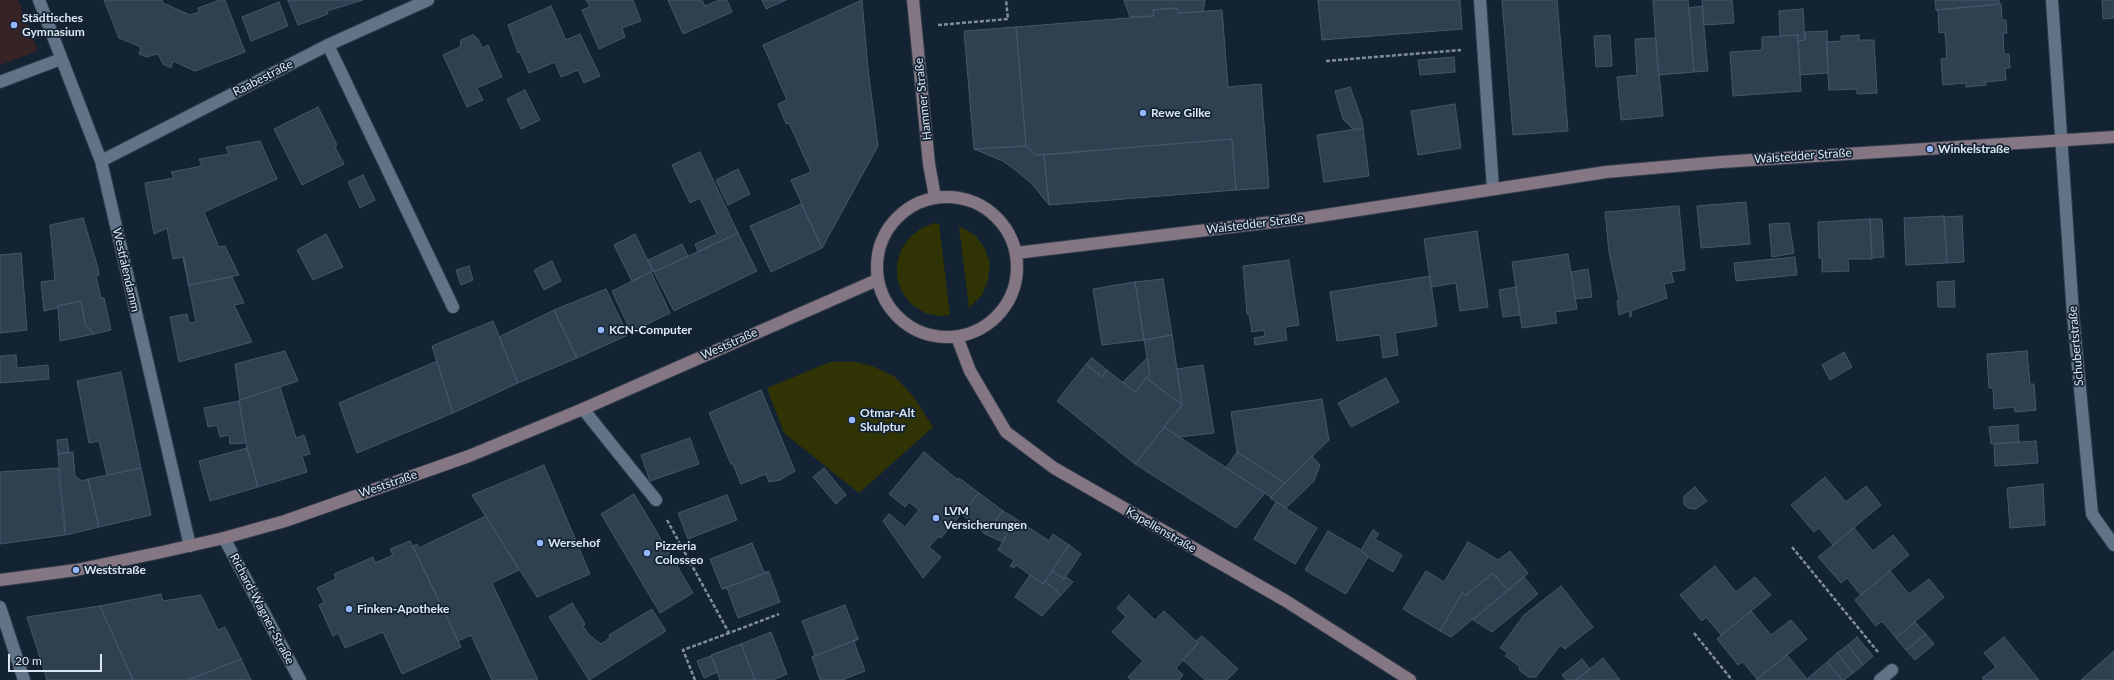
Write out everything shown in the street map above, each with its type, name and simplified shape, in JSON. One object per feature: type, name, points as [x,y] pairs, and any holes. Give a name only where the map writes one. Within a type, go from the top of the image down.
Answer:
[{"type":"main road","name":"Hammer Straße","points":[[913,0],[929,164],[935,197]]},
{"type":"main road","name":"Walstedder Straße","points":[[1016,253],[1306,218],[1606,172],[1721,162],[2114,137]]},
{"type":"main road","points":[[935,197],[957,197],[978,203],[995,216],[1009,233],[1016,253],[1017,276],[1011,298],[998,316],[979,330],[957,337],[936,337],[915,330],[897,318],[884,300],[877,280],[876,257],[883,236],[896,218],[914,204],[935,197]]},
{"type":"main road","name":"Weststraße","points":[[0,580],[76,570],[190,546],[285,521],[469,456],[877,280]]},
{"type":"main road","name":"Kapellenstraße","points":[[957,337],[970,372],[1006,432],[1054,468],[1286,601],[1410,680]]},
{"type":"street","name":"Westfalendamm","points":[[39,0],[101,161],[190,546]]},
{"type":"street","name":"Raabestraße","points":[[101,161],[328,45],[426,0]]},
{"type":"street","points":[[1480,0],[1492,189]]},
{"type":"street","points":[[2052,0],[2062,140]]},
{"type":"street","points":[[328,45],[453,307]]},
{"type":"street","points":[[0,82],[61,59]]},
{"type":"street","name":"Schubertstraße","points":[[2062,140],[2073,315],[2092,514],[2114,545]]},
{"type":"street","points":[[583,408],[656,500]]},
{"type":"street","name":"Richard-Wagner-Straße","points":[[224,538],[300,680]]},
{"type":"street","points":[[0,607],[24,680]]},
{"type":"street","points":[[1880,680],[1892,670]]},
{"type":"path","points":[[957,23],[1008,19],[1006,0]]},
{"type":"path","points":[[1326,61],[1484,48]]},
{"type":"path","points":[[656,500],[729,633]]},
{"type":"path","points":[[1792,547],[1892,670]]},
{"type":"path","points":[[695,680],[683,650],[779,614]]},
{"type":"path","points":[[1694,633],[1732,680]]},
{"type":"shaded area","name":"Städtisches Gymnasium","points":[[0,0],[18,0],[38,51],[0,65]]},
{"type":"green space","points":[[934,223],[939,224],[950,315],[940,316],[925,313],[911,304],[902,292],[897,278],[897,264],[901,250],[909,238],[920,229]]},
{"type":"green space","points":[[959,226],[976,236],[985,249],[990,264],[988,280],[982,295],[969,308]]},
{"type":"green space","points":[[830,362],[855,362],[872,366],[894,376],[913,396],[933,427],[859,493],[784,433],[767,388]]},
{"type":"building","points":[[104,0],[162,0],[163,3],[190,15],[199,12],[198,8],[220,0],[225,0],[245,52],[195,71],[173,61],[171,68],[163,64],[159,56],[156,54],[147,57],[139,54],[141,47],[119,38]]},
{"type":"building","points":[[288,0],[363,0],[327,11],[328,14],[298,25]]},
{"type":"building","points":[[586,0],[633,0],[641,21],[622,28],[625,37],[599,49],[582,10],[590,7]]},
{"type":"building","points":[[668,0],[702,0],[705,6],[719,0],[727,0],[732,12],[683,34]]},
{"type":"building","points":[[762,0],[786,0],[766,9]]},
{"type":"building","points":[[862,0],[868,69],[878,146],[822,248],[791,180],[811,172],[789,123],[786,124],[778,104],[787,100],[763,45]]},
{"type":"building","points":[[1124,0],[1205,0],[1203,12],[1178,13],[1177,8],[1153,10],[1154,16],[1130,17]]},
{"type":"building","points":[[1318,0],[1460,0],[1462,29],[1322,40]]},
{"type":"building","points":[[1502,0],[1557,0],[1568,131],[1513,135]]},
{"type":"building","points":[[1653,0],[1688,0],[1694,72],[1658,75]]},
{"type":"building","points":[[1702,0],[1732,0],[1734,23],[1704,25]]},
{"type":"building","points":[[1935,0],[1999,0],[1999,4],[1936,10]]},
{"type":"building","points":[[2102,0],[2114,0],[2114,18],[2103,19]]},
{"type":"building","points":[[279,2],[288,26],[251,41],[242,17]]},
{"type":"building","points":[[2001,4],[2002,20],[2006,20],[2007,33],[2003,33],[2004,54],[2009,54],[2010,68],[2005,68],[2006,80],[1985,82],[1986,85],[1966,87],[1966,83],[1943,85],[1941,59],[1947,58],[1945,32],[1939,33],[1938,11],[1936,10]]},
{"type":"building","points":[[551,6],[566,40],[580,34],[600,76],[584,83],[578,70],[561,77],[555,62],[529,73],[520,52],[518,53],[508,25]]},
{"type":"building","points":[[1702,6],[1708,71],[1694,72],[1689,8]]},
{"type":"building","name":"Rewe Gilke","points":[[1177,8],[1178,13],[1222,10],[1228,87],[1261,84],[1269,188],[1236,190],[1232,139],[1036,155],[1026,146],[1016,27],[1154,16],[1153,10]]},
{"type":"building","points":[[1803,9],[1805,40],[1798,41],[1798,35],[1780,36],[1779,11]]},
{"type":"building","points":[[1016,27],[1026,146],[974,149],[964,31]]},
{"type":"building","points":[[1827,31],[1828,73],[1800,75],[1798,41],[1805,40],[1805,32]]},
{"type":"building","points":[[473,35],[478,39],[482,48],[488,45],[502,77],[477,88],[483,100],[467,107],[443,55],[460,47],[461,40]]},
{"type":"building","points":[[1610,35],[1612,66],[1596,67],[1594,36]]},
{"type":"building","points":[[1798,35],[1801,91],[1733,96],[1730,52],[1762,50],[1762,37]]},
{"type":"building","points":[[1859,35],[1859,40],[1874,40],[1877,93],[1857,94],[1857,89],[1829,90],[1826,42],[1841,41],[1841,36]]},
{"type":"building","points":[[1656,38],[1663,116],[1621,120],[1617,77],[1637,75],[1635,39]]},
{"type":"building","points":[[1454,57],[1455,72],[1420,75],[1418,60]]},
{"type":"building","points":[[1350,87],[1362,120],[1363,128],[1354,130],[1343,119],[1335,91]]},
{"type":"building","points":[[525,90],[540,120],[521,129],[507,99]]},
{"type":"building","points":[[1455,104],[1461,148],[1418,155],[1411,111]]},
{"type":"building","points":[[318,107],[337,145],[335,147],[344,164],[302,185],[274,129]]},
{"type":"building","points":[[1363,128],[1369,176],[1324,182],[1317,135]]},
{"type":"building","points":[[1232,139],[1236,190],[1049,205],[1044,155]]},
{"type":"building","points":[[260,141],[277,179],[204,212],[219,247],[225,246],[239,275],[189,285],[184,257],[173,259],[167,228],[154,234],[145,183],[174,178],[171,172],[202,166],[199,159],[229,154],[226,147]]},
{"type":"building","points":[[1026,146],[1036,155],[1044,155],[1049,205],[1032,184],[1018,172],[1003,161],[974,149]]},
{"type":"building","points":[[700,152],[738,233],[698,252],[695,244],[717,234],[700,198],[690,203],[672,165]]},
{"type":"building","points":[[738,169],[750,194],[728,205],[716,180]]},
{"type":"building","points":[[363,175],[375,200],[360,208],[348,182]]},
{"type":"building","points":[[1746,202],[1750,244],[1701,248],[1697,206]]},
{"type":"building","points":[[801,204],[822,248],[771,272],[750,226]]},
{"type":"building","points":[[1679,206],[1685,270],[1671,272],[1674,282],[1664,284],[1667,298],[1631,311],[1632,316],[1630,317],[1629,311],[1619,315],[1617,301],[1619,300],[1609,252],[1605,212]]},
{"type":"building","points":[[1944,216],[1947,263],[1906,265],[1904,218]]},
{"type":"building","points":[[1962,216],[1964,262],[1947,263],[1944,217]]},
{"type":"building","points":[[83,218],[98,268],[99,275],[96,276],[101,298],[104,298],[111,330],[94,334],[85,324],[81,301],[44,311],[41,282],[55,280],[50,225]]},
{"type":"building","points":[[1870,219],[1872,259],[1848,259],[1849,271],[1822,272],[1822,258],[1819,258],[1818,222]]},
{"type":"building","points":[[1870,219],[1882,219],[1884,257],[1872,258]]},
{"type":"building","points":[[1789,223],[1794,253],[1772,257],[1769,224]]},
{"type":"building","points":[[1477,231],[1488,307],[1460,311],[1456,283],[1431,287],[1424,239]]},
{"type":"building","points":[[738,233],[757,271],[674,311],[654,272]]},
{"type":"building","points":[[326,234],[343,267],[313,280],[297,250]]},
{"type":"building","points":[[635,234],[653,271],[632,281],[614,245]]},
{"type":"building","points":[[682,244],[688,256],[654,272],[648,260]]},
{"type":"building","points":[[21,253],[27,330],[0,333],[0,255]]},
{"type":"building","points":[[1568,254],[1577,309],[1555,312],[1557,323],[1522,328],[1512,262]]},
{"type":"building","points":[[183,257],[189,285],[232,277],[244,303],[234,305],[252,342],[179,362],[170,317],[187,314],[189,323],[196,322]]},
{"type":"building","points":[[1795,257],[1797,275],[1736,281],[1734,263]]},
{"type":"building","points":[[1289,260],[1299,325],[1285,327],[1287,340],[1255,345],[1254,338],[1265,336],[1264,330],[1252,332],[1249,314],[1247,314],[1243,266]]},
{"type":"building","points":[[552,261],[561,281],[544,290],[534,270]]},
{"type":"building","points":[[469,266],[473,280],[461,285],[456,270]]},
{"type":"building","points":[[1588,269],[1592,297],[1575,299],[1571,272]]},
{"type":"building","points":[[651,272],[670,313],[631,332],[612,291]]},
{"type":"building","points":[[1430,276],[1437,326],[1395,333],[1398,355],[1383,358],[1380,335],[1337,341],[1330,292]]},
{"type":"building","points":[[1163,279],[1172,335],[1144,340],[1135,282]]},
{"type":"building","points":[[1954,281],[1955,307],[1938,307],[1937,282]]},
{"type":"building","points":[[1135,282],[1144,340],[1102,345],[1093,289]]},
{"type":"building","points":[[1516,287],[1520,315],[1503,317],[1499,290]]},
{"type":"building","points":[[606,289],[628,335],[577,358],[554,310]]},
{"type":"building","points":[[81,301],[85,324],[94,334],[60,341],[58,306]]},
{"type":"building","points":[[554,310],[577,358],[518,383],[499,337]]},
{"type":"building","points":[[493,321],[518,383],[453,413],[432,346]]},
{"type":"building","points":[[1172,335],[1182,405],[1146,378],[1150,374],[1144,340]]},
{"type":"building","points":[[285,351],[298,381],[240,400],[235,364]]},
{"type":"building","points":[[2027,351],[2030,384],[2034,384],[2036,410],[2015,412],[2014,407],[1994,409],[1993,388],[1989,388],[1987,354]]},
{"type":"building","points":[[1844,352],[1852,367],[1830,380],[1822,365]]},
{"type":"building","points":[[16,355],[17,368],[48,365],[49,379],[0,383],[0,356]]},
{"type":"building","points":[[1092,358],[1107,370],[1102,377],[1086,364]]},
{"type":"building","points":[[1147,358],[1150,374],[1135,392],[1123,382]]},
{"type":"building","points":[[437,361],[453,413],[357,453],[339,403]]},
{"type":"building","points":[[1086,364],[1102,377],[1107,370],[1135,392],[1146,378],[1182,405],[1135,464],[1057,401]]},
{"type":"building","points":[[1203,365],[1214,433],[1179,437],[1164,427],[1182,405],[1177,369]]},
{"type":"building","points":[[121,372],[141,468],[107,475],[99,441],[89,443],[77,381]]},
{"type":"building","points":[[1386,378],[1399,402],[1351,427],[1338,403]]},
{"type":"building","points":[[280,387],[296,438],[304,435],[310,454],[302,456],[307,472],[258,487],[247,448],[239,400]]},
{"type":"building","points":[[761,390],[795,471],[780,480],[769,482],[766,474],[741,484],[709,413]]},
{"type":"building","points":[[1322,399],[1329,440],[1285,483],[1237,452],[1231,412]]},
{"type":"building","points":[[239,401],[246,443],[230,444],[229,435],[220,437],[217,425],[208,427],[204,408]]},
{"type":"building","points":[[2018,425],[2019,442],[1991,444],[1989,427]]},
{"type":"building","points":[[1164,427],[1265,493],[1236,528],[1135,464]]},
{"type":"building","points":[[690,438],[699,464],[650,481],[641,455]]},
{"type":"building","points":[[67,439],[69,452],[58,454],[57,440]]},
{"type":"building","points":[[2036,441],[2038,463],[1995,466],[1994,444]]},
{"type":"building","points":[[247,448],[258,487],[210,501],[199,461]]},
{"type":"building","points":[[73,452],[75,476],[82,481],[88,479],[99,527],[66,535],[58,454]]},
{"type":"building","name":"LVM Versicherungen","points":[[924,452],[958,480],[959,478],[979,493],[941,538],[939,536],[929,547],[941,557],[923,578],[883,521],[889,514],[905,527],[919,510],[909,502],[905,507],[889,494]]},
{"type":"building","points":[[1237,452],[1285,483],[1271,497],[1266,494],[1226,468]]},
{"type":"building","points":[[1312,456],[1320,465],[1314,481],[1286,508],[1270,498]]},
{"type":"building","name":"Wersehof","points":[[544,465],[590,574],[537,597],[472,495]]},
{"type":"building","points":[[58,468],[65,535],[0,544],[0,472]]},
{"type":"building","points":[[141,468],[151,515],[99,527],[88,479]]},
{"type":"building","points":[[824,468],[846,495],[836,504],[813,477]]},
{"type":"building","points":[[1825,477],[1846,502],[1866,486],[1881,505],[1833,545],[1819,528],[1814,532],[1791,505]]},
{"type":"building","points":[[2043,484],[2045,525],[2010,528],[2007,488]]},
{"type":"building","points":[[1695,487],[1707,501],[1696,509],[1688,508],[1684,504],[1684,496]]},
{"type":"building","points":[[979,493],[1003,511],[985,534],[962,514]]},
{"type":"building","name":"Pizzeria Colosseo","points":[[634,494],[693,593],[660,613],[601,514]]},
{"type":"building","points":[[727,495],[737,520],[688,539],[678,513]]},
{"type":"building","points":[[1276,502],[1317,528],[1295,564],[1254,539]]},
{"type":"building","points":[[1003,511],[1016,519],[1004,536],[1006,538],[1003,542],[985,534]]},
{"type":"building","points":[[486,516],[519,570],[492,583],[538,680],[492,680],[471,635],[458,641],[413,546],[417,544],[419,548]]},
{"type":"building","points":[[1016,519],[1049,541],[1053,534],[1069,545],[1043,584],[1016,565],[1014,568],[1010,566],[1014,560],[998,550]]},
{"type":"building","points":[[1854,528],[1873,551],[1893,535],[1909,555],[1861,595],[1847,578],[1841,583],[1818,557]]},
{"type":"building","points":[[1373,530],[1379,534],[1375,539],[1402,555],[1393,572],[1368,557],[1361,550]]},
{"type":"building","points":[[1328,531],[1361,550],[1368,557],[1346,594],[1305,570]]},
{"type":"building","points":[[410,541],[461,647],[402,674],[383,632],[345,648],[338,633],[333,636],[319,605],[324,602],[317,588],[336,579],[334,574],[373,557],[375,563],[393,555],[390,549]]},
{"type":"building","points":[[1468,542],[1498,560],[1510,551],[1528,573],[1508,590],[1493,573],[1466,595],[1462,593],[1440,631],[1403,609],[1426,571],[1444,582]]},
{"type":"building","points":[[752,543],[764,572],[769,572],[722,589],[710,559]]},
{"type":"building","points":[[1069,545],[1081,554],[1064,579],[1052,571]]},
{"type":"building","points":[[1715,566],[1736,592],[1755,577],[1771,595],[1721,635],[1706,617],[1702,621],[1680,595]]},
{"type":"building","points":[[1052,571],[1064,579],[1066,577],[1073,582],[1061,595],[1045,581]]},
{"type":"building","points":[[1890,571],[1909,594],[1929,579],[1944,597],[1896,638],[1882,621],[1876,626],[1855,600]]},
{"type":"building","points":[[769,572],[780,602],[738,618],[727,588],[722,589]]},
{"type":"building","points":[[1493,573],[1508,590],[1451,637],[1440,631],[1462,593],[1466,595]]},
{"type":"building","points":[[1030,575],[1043,584],[1045,581],[1061,595],[1042,616],[1015,597]]},
{"type":"building","points":[[1524,577],[1538,594],[1492,632],[1473,620]]},
{"type":"building","points":[[1561,586],[1593,627],[1565,649],[1560,645],[1536,677],[1529,677],[1520,671],[1519,666],[1505,656],[1508,653],[1500,648],[1524,615]]},
{"type":"building","points":[[161,594],[163,601],[201,595],[218,630],[225,627],[241,659],[188,680],[133,680],[100,606]]},
{"type":"building","points":[[1129,595],[1155,620],[1164,611],[1198,643],[1176,668],[1183,675],[1179,680],[1131,680],[1128,677],[1143,661],[1112,632],[1126,617],[1117,608]]},
{"type":"building","points":[[572,603],[585,624],[583,626],[589,635],[601,644],[610,638],[609,635],[652,609],[666,631],[589,680],[549,617]]},
{"type":"building","points":[[845,605],[858,639],[812,657],[815,655],[802,621]]},
{"type":"building","points":[[100,606],[133,680],[47,680],[27,617]]},
{"type":"building","points":[[1751,611],[1771,635],[1791,620],[1807,639],[1757,679],[1743,662],[1738,665],[1717,639]]},
{"type":"building","points":[[1915,622],[1926,634],[1906,650],[1896,638]]},
{"type":"building","points":[[771,632],[787,674],[773,680],[755,680],[741,644]]},
{"type":"building","points":[[1926,634],[1934,644],[1915,660],[1906,650]]},
{"type":"building","points":[[1202,636],[1238,669],[1227,680],[1205,680],[1183,660],[1198,643],[1196,641]]},
{"type":"building","points":[[1857,637],[1873,656],[1863,665],[1848,645]]},
{"type":"building","points":[[2004,637],[2039,680],[1984,680],[1982,678],[1996,667],[1984,653]]},
{"type":"building","points":[[858,639],[854,642],[865,671],[842,680],[820,680],[812,657]]},
{"type":"building","points":[[741,644],[755,680],[720,680],[711,655]]},
{"type":"building","points":[[1848,645],[1863,665],[1853,673],[1837,653]]},
{"type":"building","points":[[2114,651],[2114,678],[2112,680],[2081,680]]},
{"type":"building","points":[[1837,653],[1853,673],[1844,680],[1842,680],[1827,662]]},
{"type":"building","points":[[1787,655],[1807,679],[1827,662],[1842,680],[1756,680]]},
{"type":"building","points":[[711,656],[718,672],[704,678],[697,661]]},
{"type":"building","points":[[1603,658],[1620,680],[1576,680],[1590,669]]},
{"type":"building","points":[[241,659],[251,680],[188,680]]},
{"type":"building","points":[[1582,659],[1590,669],[1576,680],[1566,680],[1562,675]]},
{"type":"place","name":"Städtisches Gymnasium","points":[[14,25]]},
{"type":"place","name":"Rewe Gilke","points":[[1143,113]]},
{"type":"place","name":"Winkelstraße","points":[[1930,149]]},
{"type":"place","name":"KCN-Computer","points":[[601,330]]},
{"type":"place","name":"Otmar-Alt Skulptur","points":[[852,420]]},
{"type":"place","name":"LVM Versicherungen","points":[[936,518]]},
{"type":"place","name":"Wersehof","points":[[540,543]]},
{"type":"place","name":"Pizzeria Colosseo","points":[[647,553]]},
{"type":"place","name":"Weststraße","points":[[76,570]]},
{"type":"place","name":"Finken-Apotheke","points":[[349,609]]}]
